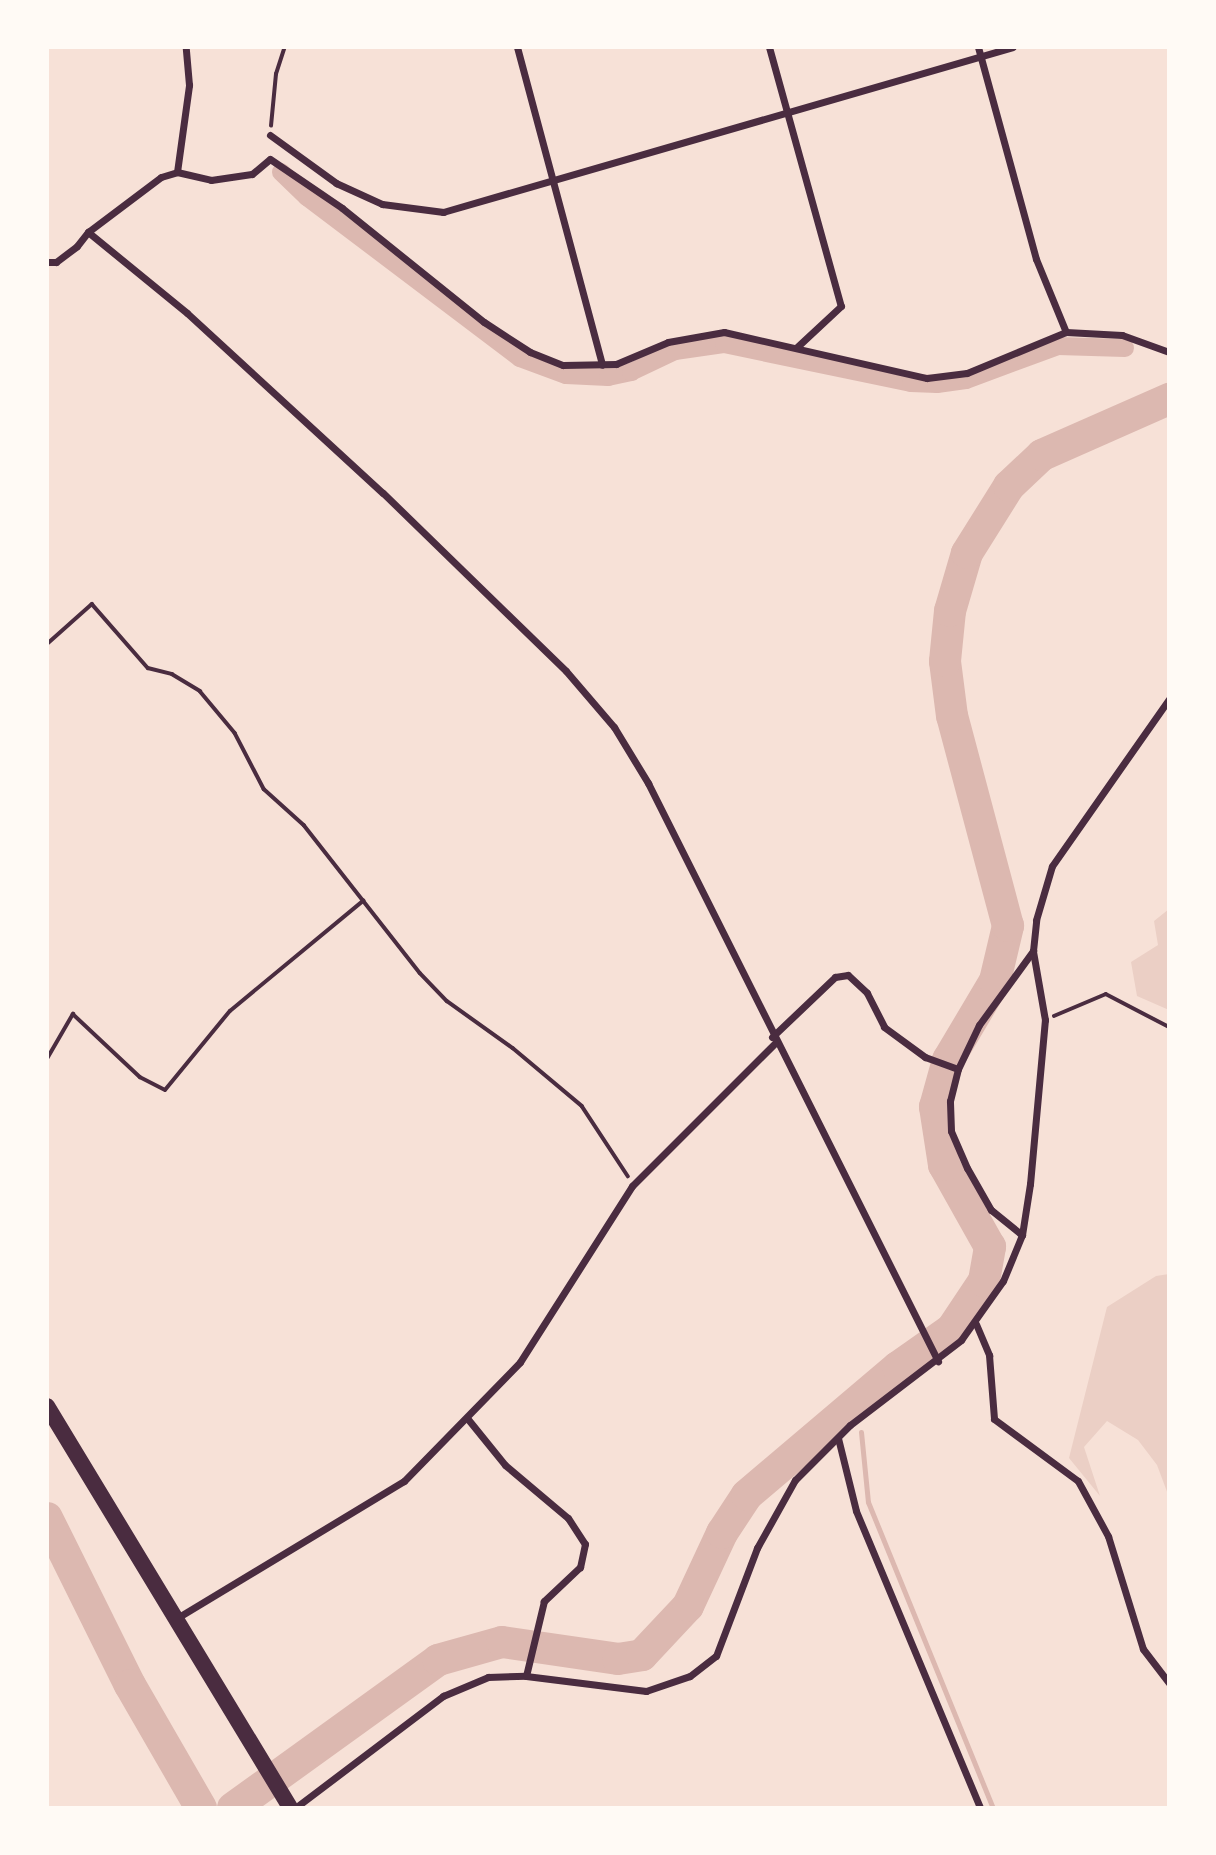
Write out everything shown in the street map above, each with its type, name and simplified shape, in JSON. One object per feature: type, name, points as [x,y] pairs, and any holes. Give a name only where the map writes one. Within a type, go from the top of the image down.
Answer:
[{"type":"highway","points":[[47,1406],[289,1803]]},
{"type":"street","points":[[177,173],[189,85],[186,47]]},
{"type":"street","points":[[517,47],[555,180],[602,365]]},
{"type":"street","points":[[769,47],[841,306],[797,347]]},
{"type":"street","points":[[978,47],[1036,259],[1066,332]]},
{"type":"street","points":[[270,135],[336,183],[382,204],[412,211],[443,212],[1013,47]]},
{"type":"street","points":[[47,262],[56,262],[88,232],[161,177],[177,173],[211,180],[252,174],[270,159],[342,208],[530,352],[563,365],[616,364],[668,342],[724,332],[927,378],[967,373],[1066,332],[1096,330],[1122,335],[1169,352]]},
{"type":"street","points":[[88,232],[187,313],[383,493],[566,671],[614,727],[648,783],[773,1040],[935,1357]]},
{"type":"street","points":[[289,1803],[443,1696],[488,1677],[526,1676],[646,1692],[690,1676],[716,1656],[757,1548],[795,1480],[838,1438],[976,1324],[1003,1281],[1022,1235],[1045,1020],[1033,951],[1035,920],[1052,866],[1169,699]]},
{"type":"street","points":[[1022,1235],[991,1210],[951,1131],[950,1101],[955,1068],[979,1025],[1033,951]]},
{"type":"street","points":[[176,1618],[404,1481],[520,1362],[608,1218],[634,1184],[835,976],[848,975],[867,993],[884,1027],[925,1057],[955,1068]]},
{"type":"street","points":[[976,1324],[989,1355],[994,1419],[1078,1481],[1108,1536],[1139,1641],[1169,1683]]},
{"type":"street","points":[[467,1419],[505,1465],[568,1518],[585,1544],[580,1567],[544,1601],[535,1628],[526,1676]]},
{"type":"street","points":[[838,1438],[856,1511],[980,1808]]},
{"type":"path","points":[[270,135],[276,74],[285,47]]},
{"type":"path","points":[[47,643],[92,604],[148,668],[172,674],[200,691],[235,733],[264,789],[304,825],[363,901],[447,1001],[513,1048],[582,1107],[634,1184]]},
{"type":"path","points":[[47,1059],[73,1014],[140,1077],[165,1090],[230,1011],[363,901]]},
{"type":"path","points":[[1045,1020],[1106,993],[1169,1027]]},
{"type":"shaded area","points":[[1169,909],[1169,1010],[1137,996],[1131,962],[1158,945],[1154,921]]},
{"type":"shaded area","points":[[1169,1274],[1169,1497],[1157,1465],[1138,1440],[1107,1421],[1084,1447],[1100,1496],[1069,1458],[1107,1307],[1156,1276]]},
{"type":"waterway","points":[[281,172],[307,197],[520,358],[566,375],[608,377],[631,372],[675,351],[724,344],[911,383],[937,384],[966,380],[1058,346],[1125,348]]},
{"type":"waterway","points":[[233,1808],[438,1660],[502,1642],[618,1659],[642,1655],[688,1606],[722,1533],[747,1495],[898,1367],[952,1329],[984,1281],[990,1247],[944,1165],[935,1107],[948,1060],[995,981],[1008,926],[952,716],[945,661],[950,611],[967,553],[1009,486],[1042,455],[1169,399]]},
{"type":"waterway","points":[[861,1432],[868,1502],[993,1808]]},
{"type":"waterway","points":[[47,1518],[130,1685],[201,1808]]}]
